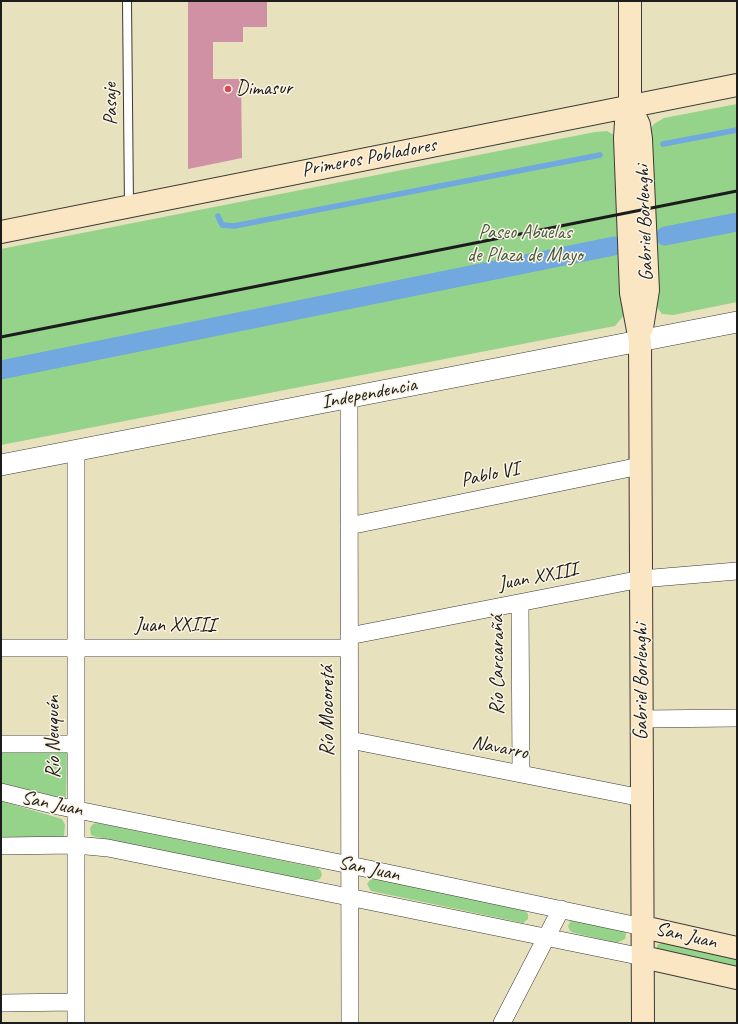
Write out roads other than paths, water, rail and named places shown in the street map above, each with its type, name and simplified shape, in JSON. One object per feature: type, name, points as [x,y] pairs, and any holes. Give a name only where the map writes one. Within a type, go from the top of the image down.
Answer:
[{"type":"main road","name":"Gabriel Borlenghi","points":[[630,1],[630,106],[626,122],[625,138],[631,293],[640,341],[643,1023]]},
{"type":"main road","name":"Primeros Pobladores","points":[[1,232],[737,85]]},
{"type":"main road","name":"San Juan","points":[[643,927],[737,948]]},
{"type":"main road","name":"San Juan","points":[[643,957],[737,978]]},
{"type":"street","name":"Independencia","points":[[1,465],[76,452],[737,322]]},
{"type":"street","name":"Río Mocoretá","points":[[349,398],[350,1023]]},
{"type":"street","name":"Río Neuquén","points":[[76,452],[76,1023]]},
{"type":"street","name":"Pablo VI","points":[[349,526],[640,466]]},
{"type":"street","name":"Juan XXIII","points":[[1,648],[76,648],[349,642],[520,603],[641,579],[737,571]]},
{"type":"street","name":"Río Carcarañá","points":[[520,603],[521,774]]},
{"type":"street","points":[[642,718],[737,718]]},
{"type":"street","name":"Navarro","points":[[350,740],[642,798]]},
{"type":"street","points":[[1,744],[76,744]]},
{"type":"street","name":"San Juan","points":[[1,792],[76,810],[350,865],[643,927]]},
{"type":"street","name":"San Juan","points":[[1,846],[76,845],[108,848],[643,957]]},
{"type":"street","points":[[502,1023],[561,909]]},
{"type":"street","points":[[1,1003],[76,1002]]},
{"type":"lane","name":"Pasaje","points":[[127,1],[129,207]]},
{"type":"waterway","points":[[663,144],[737,130]]},
{"type":"waterway","points":[[218,216],[222,225],[234,226],[600,155]]},
{"type":"waterway","points":[[665,236],[737,222]]},
{"type":"waterway","points":[[1,370],[614,246]]},
{"type":"railway","points":[[1,337],[737,191]]},
{"type":"place","name":"Dimasur","points":[[228,89]]},
{"type":"park label","name":"Paseo Abuelas de Plaza de Mayo","points":[[525,244]]}]
